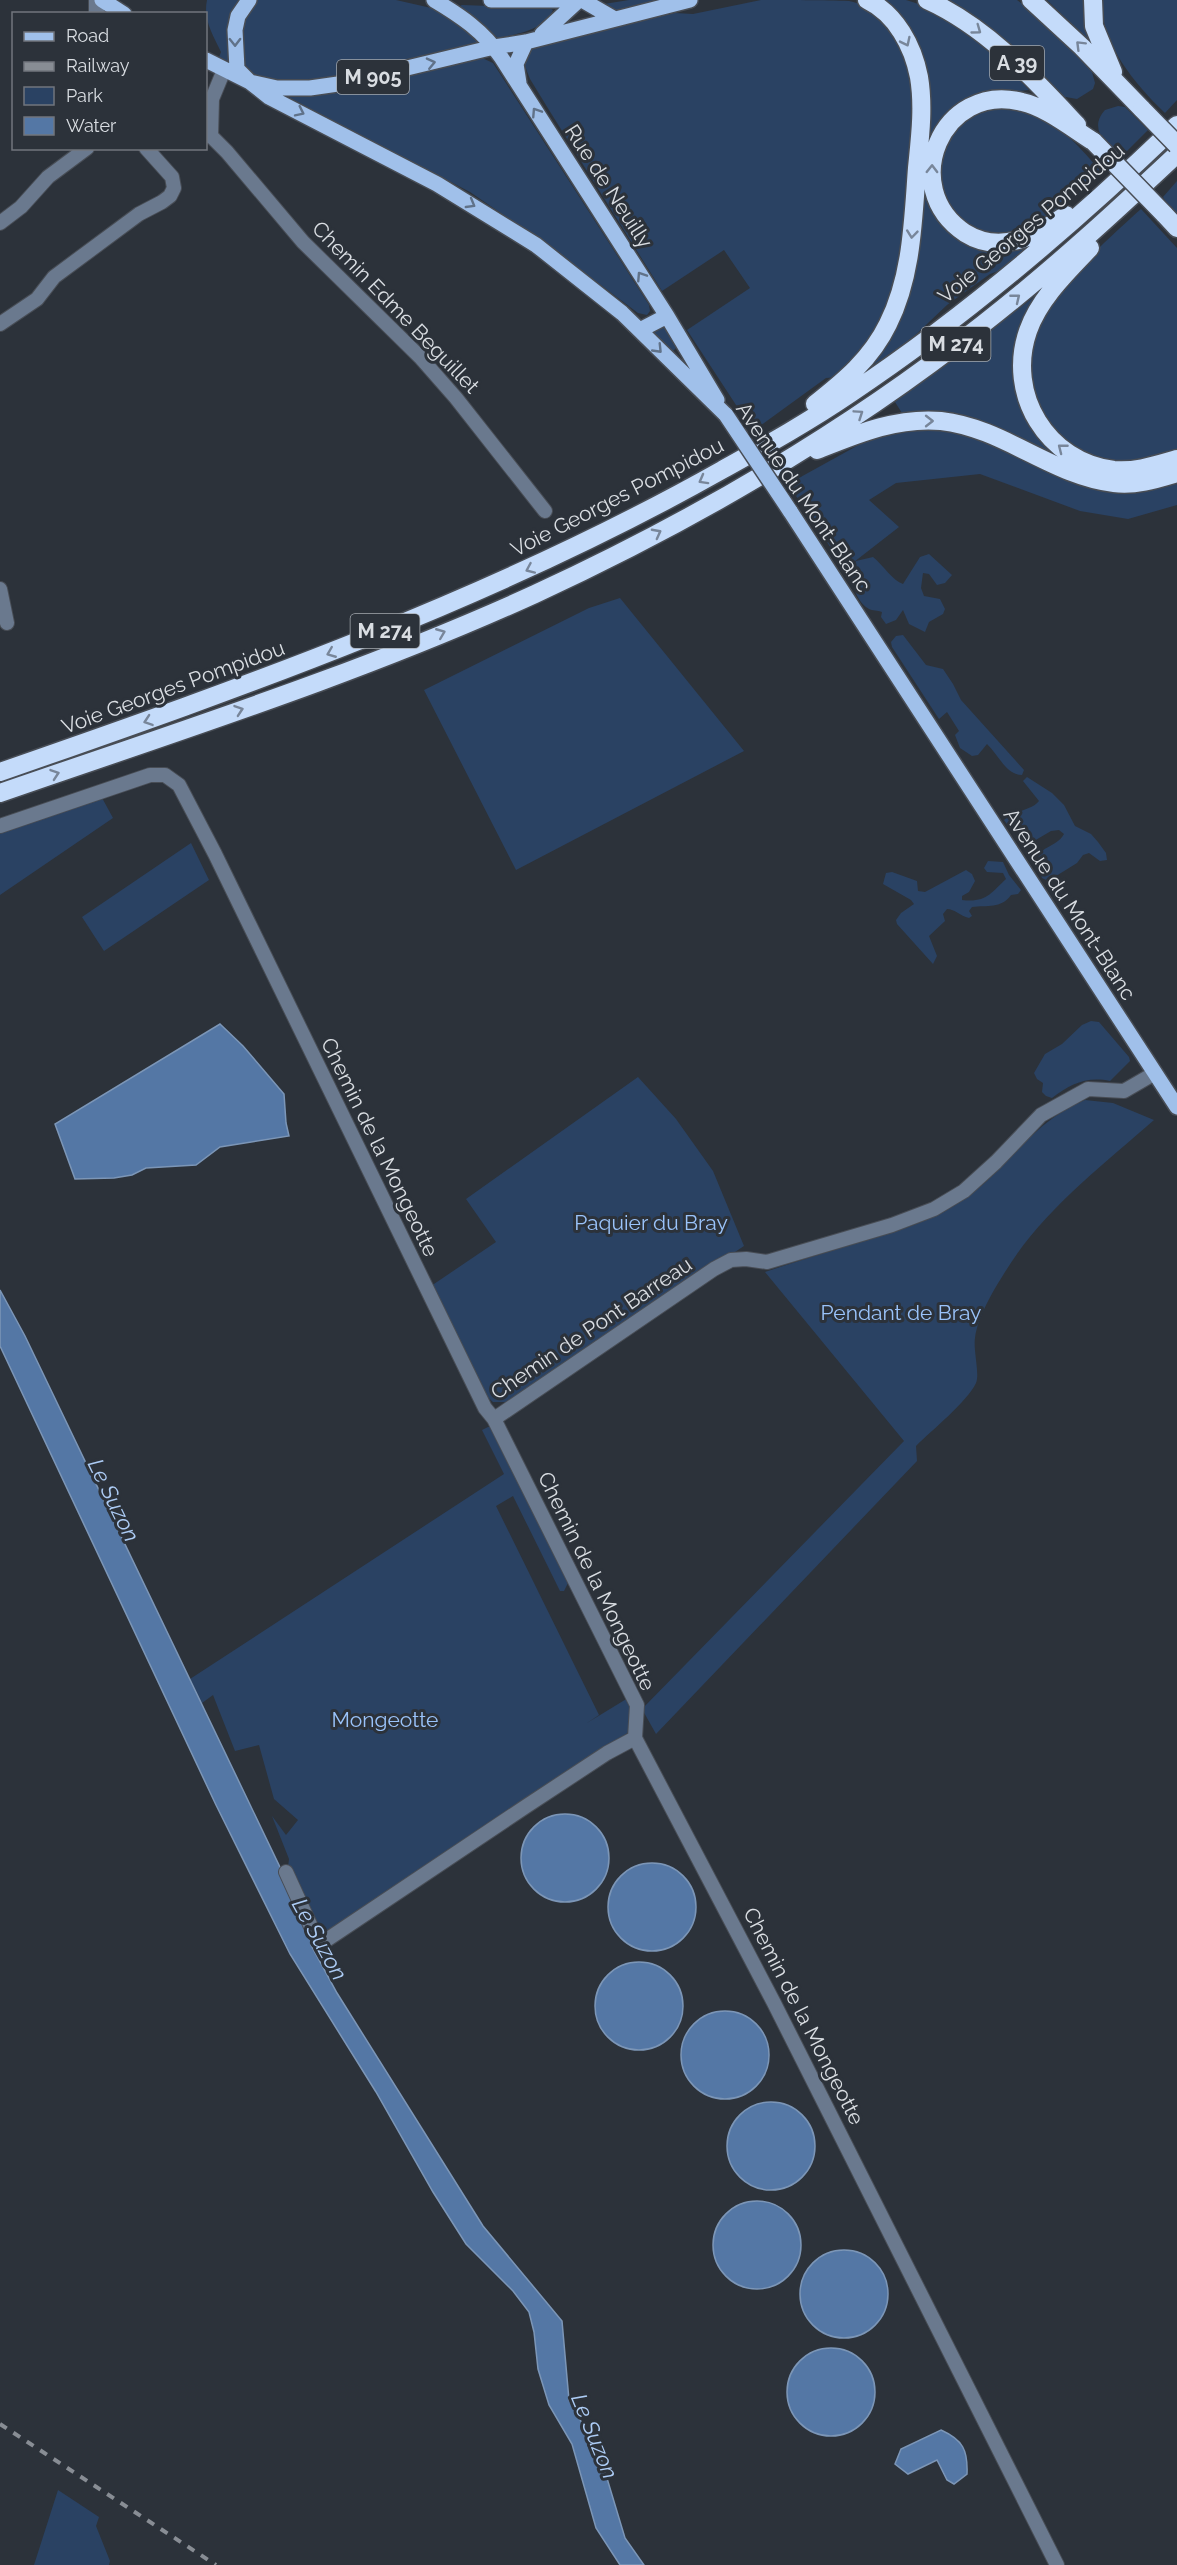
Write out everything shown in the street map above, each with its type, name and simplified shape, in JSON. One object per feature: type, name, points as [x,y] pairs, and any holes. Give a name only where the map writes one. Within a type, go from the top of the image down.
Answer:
[{"type":"highway","points":[[754,452],[847,379],[872,352],[895,309],[907,268],[913,228],[920,133],[919,77],[906,38],[889,17],[867,0]]},
{"type":"highway","name":"A 39","points":[[927,0],[957,16],[1002,50],[1177,228]]},
{"type":"highway","name":"A 39","points":[[1031,0],[1082,47],[1177,145]]},
{"type":"highway","points":[[1093,0],[1092,16],[1096,35],[1120,87]]},
{"type":"highway","points":[[1094,142],[1029,104],[1000,100],[977,104],[961,112],[942,132],[932,159],[933,189],[946,214],[960,229],[979,239],[997,243],[1029,236],[1103,196]]},
{"type":"highway","name":"Voie Georges Pompidou","points":[[0,772],[241,688],[423,616],[607,532],[754,452],[850,394],[973,305],[1103,196],[1177,125]]},
{"type":"highway","name":"Voie Georges Pompidou","points":[[0,793],[316,683],[475,620],[616,554],[698,511],[854,417],[980,326],[1042,276],[1177,154]]},
{"type":"highway","points":[[1125,203],[1036,312],[1022,355],[1023,386],[1029,406],[1042,429],[1061,448],[1081,461],[1105,468],[1126,470],[1148,468],[1177,459]]},
{"type":"highway","points":[[774,467],[865,431],[894,424],[926,421],[982,430],[1074,472],[1099,480],[1128,484],[1177,473]]},
{"type":"main road","points":[[102,0],[121,12]]},
{"type":"main road","points":[[249,0],[238,16],[235,40],[237,69],[250,82]]},
{"type":"main road","name":"Rue de Neuilly","points":[[434,0],[463,17],[494,47],[666,316],[726,415]]},
{"type":"main road","points":[[491,0],[564,0]]},
{"type":"main road","points":[[519,86],[516,64],[531,40],[551,27],[563,13],[581,0],[614,18]]},
{"type":"main road","name":"M 905","points":[[250,82],[277,88],[331,86],[531,40],[690,0]]},
{"type":"main road","name":"Avenue du Mont-Blanc","points":[[207,61],[250,82],[268,97],[346,135],[485,212],[536,245],[622,313],[726,415],[1177,1107]]},
{"type":"main road","points":[[640,330],[666,316]]},
{"type":"street","name":"Chemin Edme Beguillet","points":[[224,70],[212,99],[208,134],[227,152],[303,242],[420,357],[545,511]]},
{"type":"street","points":[[0,223],[21,207],[48,177],[84,150]]},
{"type":"street","points":[[0,324],[37,299],[54,277],[139,214],[170,195],[174,188],[172,177],[148,150]]},
{"type":"street","points":[[0,589],[8,623]]},
{"type":"street","name":"Chemin de la Mongeotte","points":[[0,826],[150,775],[165,776],[179,785],[220,863],[485,1408],[494,1419],[637,1705],[635,1738],[774,2003],[1057,2565]]},
{"type":"street","name":"Chemin de Pont Barreau","points":[[494,1419],[714,1269],[731,1260],[746,1259],[767,1262],[892,1225],[934,1209],[964,1191],[996,1162],[1041,1115],[1088,1089],[1124,1091],[1155,1073]]},
{"type":"street","points":[[286,1872],[322,1943],[561,1783],[635,1738]]},
{"type":"green space","points":[[207,0],[243,0],[231,28],[228,66],[218,60],[221,52],[207,20]]},
{"type":"green space","points":[[256,0],[396,0],[440,10],[479,42],[476,45],[338,77],[294,81],[271,79],[250,72],[242,55],[243,26],[250,7]]},
{"type":"green space","points":[[629,0],[666,0],[617,13],[606,9],[604,4]]},
{"type":"green space","points":[[761,0],[849,1],[865,6],[889,27],[897,41],[909,72],[915,103],[899,278],[872,339],[838,377],[826,378],[753,431],[687,330],[750,288],[724,250],[662,291],[530,79],[523,61],[531,48],[541,45],[675,13],[693,14]]},
{"type":"green space","points":[[878,0],[906,0],[939,14],[989,50],[1029,90],[1009,92],[927,146],[927,99]]},
{"type":"green space","points":[[946,0],[1017,0],[1046,22],[1090,65],[1095,83],[1093,89],[1077,99],[1060,96]]},
{"type":"green space","points":[[1047,0],[1087,0],[1091,39],[1088,40]]},
{"type":"green space","points":[[1101,0],[1177,0],[1177,100],[1165,113],[1131,76],[1114,48],[1107,32]]},
{"type":"green space","points":[[460,6],[550,8],[553,10],[549,17],[537,27],[498,38]]},
{"type":"green space","points":[[480,57],[493,63],[649,305],[650,311],[647,315],[638,313],[545,243],[470,192],[290,98],[288,94],[361,85]]},
{"type":"green space","points":[[1118,106],[1125,107],[1148,130],[1120,158],[1101,136],[1098,124],[1105,110]]},
{"type":"green space","points":[[1001,107],[1026,111],[1051,123],[1078,146],[1102,173],[1053,215],[1025,232],[991,236],[968,226],[951,208],[942,186],[941,161],[950,138],[969,119]]},
{"type":"green space","points":[[1177,181],[1177,214],[1170,209],[1163,197]]},
{"type":"green space","points":[[923,192],[936,214],[952,229],[1024,243],[1026,248],[1001,270],[990,274],[947,305],[909,341],[876,364],[874,363],[894,327]]},
{"type":"green space","points":[[1141,209],[1177,248],[1177,450],[1119,463],[1091,457],[1073,448],[1046,421],[1031,386],[1030,347],[1042,317],[1060,290],[1087,260]]},
{"type":"green space","points":[[1042,291],[1015,350],[1059,458],[1005,431],[966,418],[902,413],[895,402]]},
{"type":"green space","points":[[666,326],[677,347],[673,351],[653,332]]},
{"type":"green space","points":[[940,428],[1010,448],[1177,480],[1177,505],[1128,519],[1080,511],[980,474],[896,483],[869,500],[899,527],[845,569],[788,484],[873,437],[897,430]]},
{"type":"green space","points":[[929,554],[952,575],[945,583],[937,585],[929,574],[923,573],[921,588],[924,596],[940,599],[945,609],[943,614],[929,622],[925,632],[909,624],[903,610],[896,620],[886,624],[881,617],[882,612],[869,609],[856,594],[853,573],[856,561],[873,557],[903,584],[920,557]]},
{"type":"green space","points":[[620,598],[744,751],[516,870],[424,690],[589,608]]},
{"type":"green space","points":[[903,635],[926,665],[943,669],[961,700],[1024,770],[1022,775],[1011,772],[987,744],[978,755],[972,756],[960,748],[955,735],[959,731],[947,712],[939,719],[892,647],[891,642],[896,636]]},
{"type":"green space","points":[[1027,777],[1052,793],[1064,805],[1075,826],[1091,834],[1106,853],[1107,860],[1100,861],[1089,853],[1048,881],[1042,878],[1038,859],[1040,853],[1060,840],[1064,834],[1059,830],[1051,831],[1034,841],[1012,831],[1004,820],[1032,807],[1039,801],[1023,781]]},
{"type":"green space","points":[[101,796],[113,818],[0,895],[0,831]]},
{"type":"green space","points":[[191,843],[209,880],[104,951],[82,917]]},
{"type":"green space","points":[[988,861],[1003,862],[1009,875],[1021,890],[1018,894],[1011,895],[998,904],[972,907],[969,911],[972,916],[969,918],[947,909],[943,914],[945,921],[929,936],[937,956],[933,964],[897,924],[896,920],[901,913],[914,904],[883,884],[886,873],[892,872],[917,881],[918,891],[925,892],[966,870],[972,874],[975,881],[969,892],[962,896],[962,900],[970,901],[992,893],[1006,879],[1003,873],[987,872],[984,868]]},
{"type":"green space","points":[[1091,1021],[1099,1022],[1130,1061],[1110,1081],[1086,1080],[1072,1085],[1052,1098],[1046,1096],[1042,1092],[1043,1083],[1034,1073],[1045,1054],[1062,1044],[1082,1025]]},
{"type":"green space","name":"Paquier du Bray","points":[[638,1077],[676,1119],[713,1171],[744,1246],[509,1402],[493,1402],[484,1394],[431,1286],[496,1242],[466,1199]]},
{"type":"green space","name":"Pendant de Bray","points":[[1085,1100],[1113,1103],[1154,1120],[1074,1190],[1020,1250],[996,1287],[979,1321],[975,1343],[976,1383],[957,1407],[916,1446],[917,1461],[656,1734],[642,1709],[904,1441],[765,1272],[894,1232],[953,1207],[982,1186],[1035,1133],[1066,1110]]},
{"type":"green space","name":"Mongeotte","points":[[491,1427],[568,1583],[564,1591],[560,1591],[513,1496],[496,1506],[599,1715],[587,1723],[628,1698],[632,1713],[629,1732],[325,1934],[320,1933],[288,1867],[289,1859],[272,1816],[286,1835],[298,1820],[274,1799],[259,1745],[235,1751],[213,1695],[202,1703],[190,1679],[504,1474],[482,1430]]},
{"type":"green space","points":[[58,2490],[99,2517],[96,2526],[110,2561],[109,2565],[34,2565]]},
{"type":"water","points":[[220,1024],[243,1046],[284,1094],[289,1136],[220,1147],[196,1165],[146,1168],[132,1175],[114,1178],[75,1179],[55,1124]]},
{"type":"water","points":[[0,1290],[25,1336],[312,1932],[311,1945],[337,1993],[483,2226],[562,2321],[569,2400],[600,2455],[625,2538],[644,2565],[620,2565],[596,2528],[572,2444],[549,2405],[538,2369],[534,2332],[529,2312],[513,2291],[466,2244],[433,2192],[376,2092],[290,1954],[216,1805],[0,1346]]},
{"type":"water","points":[[556,1814],[574,1814],[590,1821],[602,1833],[609,1849],[609,1867],[602,1883],[590,1895],[574,1902],[556,1902],[540,1895],[528,1883],[521,1867],[521,1849],[528,1833],[540,1821]]},
{"type":"water","points":[[643,1863],[661,1863],[677,1870],[689,1882],[696,1898],[696,1916],[689,1932],[677,1944],[661,1951],[643,1951],[627,1944],[615,1932],[608,1916],[608,1898],[615,1882],[627,1870]]},
{"type":"water","points":[[630,1962],[648,1962],[664,1969],[676,1981],[683,1997],[683,2015],[676,2031],[664,2043],[648,2050],[630,2050],[614,2043],[602,2031],[595,2015],[595,1997],[602,1981],[614,1969]]},
{"type":"water","points":[[716,2011],[734,2011],[750,2018],[762,2030],[769,2046],[769,2064],[762,2080],[750,2092],[734,2099],[716,2099],[700,2092],[688,2080],[681,2064],[681,2046],[688,2030],[700,2018]]},
{"type":"water","points":[[762,2102],[780,2102],[796,2109],[808,2121],[815,2137],[815,2155],[808,2171],[796,2183],[780,2190],[762,2190],[746,2183],[734,2171],[727,2155],[727,2137],[734,2121],[746,2109]]},
{"type":"water","points":[[748,2201],[766,2201],[782,2208],[794,2220],[801,2236],[801,2254],[794,2270],[782,2282],[766,2289],[748,2289],[732,2282],[720,2270],[713,2254],[713,2236],[720,2220],[732,2208]]},
{"type":"water","points":[[835,2250],[853,2250],[869,2257],[881,2269],[888,2285],[888,2303],[881,2319],[869,2331],[853,2338],[835,2338],[819,2331],[807,2319],[800,2303],[800,2285],[807,2269],[819,2257]]},
{"type":"water","points":[[822,2348],[840,2348],[856,2355],[868,2367],[875,2383],[875,2401],[868,2417],[856,2429],[840,2436],[822,2436],[806,2429],[794,2417],[787,2401],[787,2383],[794,2367],[806,2355]]},
{"type":"water","points":[[941,2430],[959,2442],[965,2452],[967,2474],[954,2484],[947,2480],[937,2460],[908,2474],[895,2464],[901,2449]]},
{"type":"railway","points":[[0,2424],[216,2565]]},
{"type":"water label","name":"Le Suzon","points":[[114,1500]]},
{"type":"water label","name":"Le Suzon","points":[[320,1939]]},
{"type":"water label","name":"Le Suzon","points":[[595,2436]]}]
